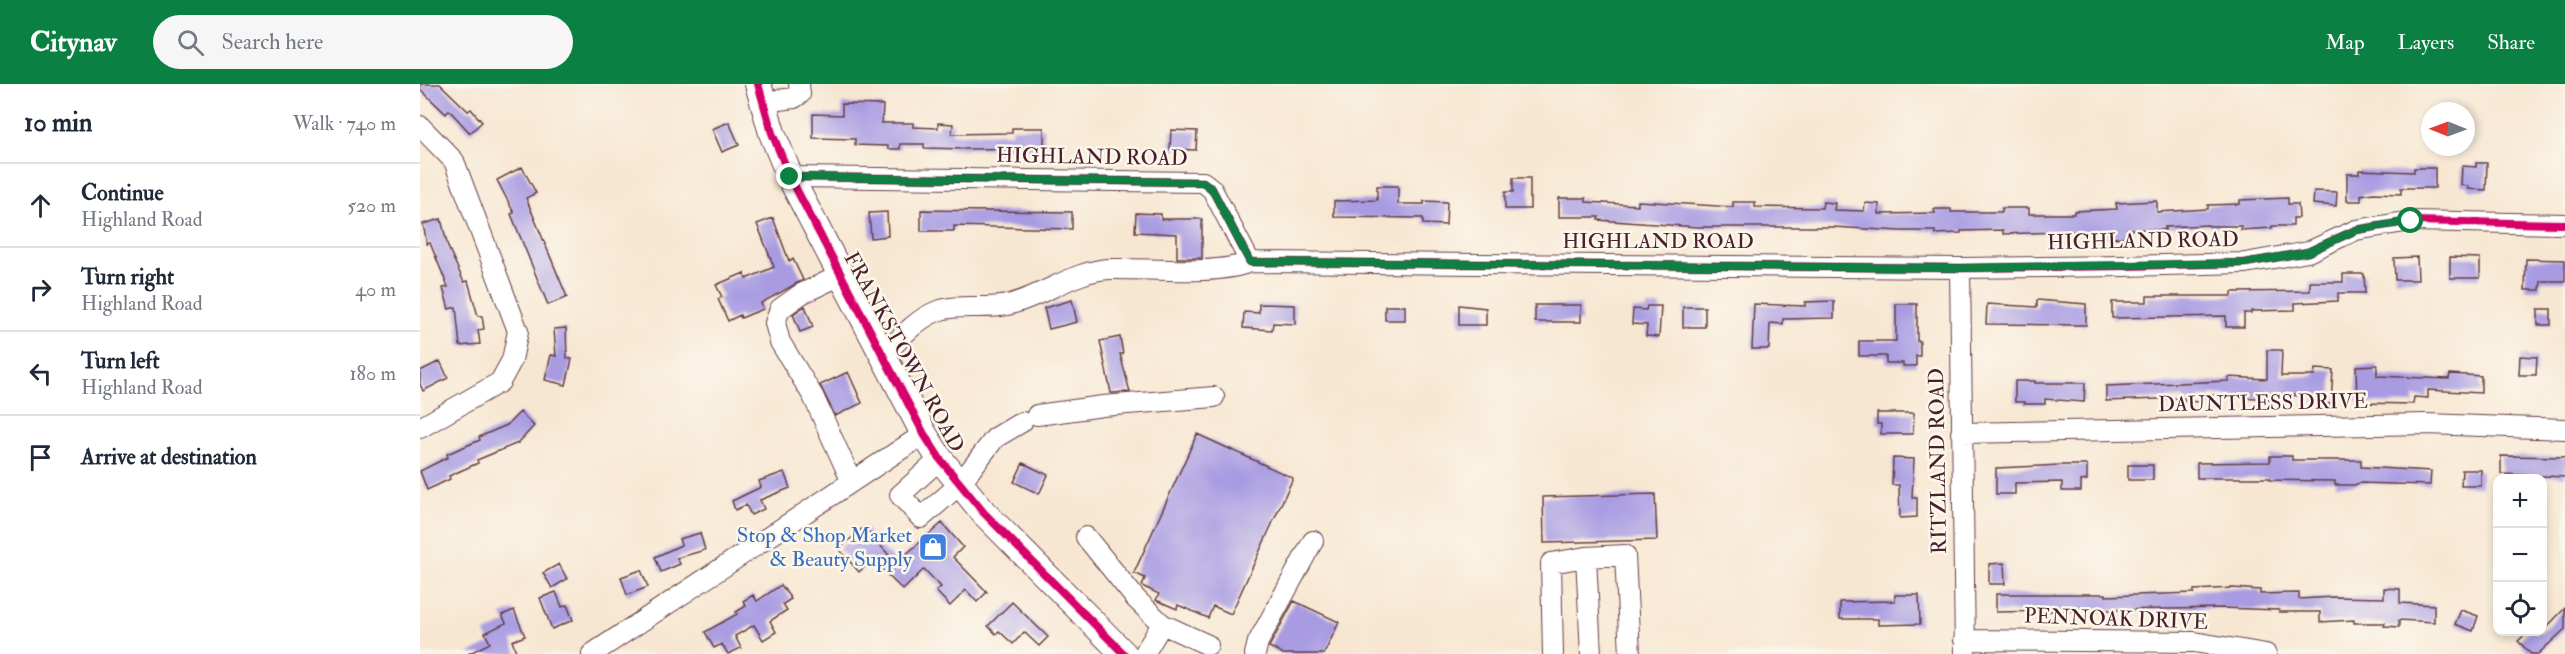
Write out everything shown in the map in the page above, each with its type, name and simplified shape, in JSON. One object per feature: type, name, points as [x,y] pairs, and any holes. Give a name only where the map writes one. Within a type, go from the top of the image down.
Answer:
[{"type":"main road","name":"FRANKSTOWN ROAD","points":[[760,93],[790,177],[924,434],[940,459],[984,513],[1124,654]]},
{"type":"street","points":[[760,93],[794,98],[800,94],[799,84]]},
{"type":"street","points":[[420,126],[454,160],[518,331],[512,360],[501,382],[420,428]]},
{"type":"street","name":"HIGHLAND ROAD","points":[[790,177],[1203,182],[1212,189],[1250,262],[1960,268],[2245,263],[2308,252],[2356,230],[2411,221],[2565,224]]},
{"type":"street","points":[[883,356],[911,328],[936,312],[967,307],[1006,305],[1107,269],[1236,267],[1250,262]]},
{"type":"street","name":"RITZLAND ROAD","points":[[1960,268],[1965,647]]},
{"type":"street","points":[[841,275],[801,294],[780,309],[775,322],[780,342],[813,396],[852,482]]},
{"type":"street","points":[[940,459],[900,495],[921,518],[959,485],[995,438],[1029,419],[1103,406],[1214,397]]},
{"type":"street","name":"DAUNTLESS DRIVE","points":[[1961,433],[2427,424],[2565,429]]},
{"type":"street","points":[[592,654],[924,434]]},
{"type":"street","points":[[1086,537],[1136,599],[1162,624],[1208,645]]},
{"type":"street","points":[[1255,654],[1258,642],[1313,541]]},
{"type":"street","points":[[1553,654],[1551,563],[1586,557],[1625,555],[1629,654]]},
{"type":"street","points":[[1586,557],[1591,654]]},
{"type":"street","points":[[1144,654],[1162,624]]},
{"type":"street","name":"PENNOAK DRIVE","points":[[1965,647],[2160,647],[2194,642],[2266,654]]},
{"type":"building","points":[[420,84],[440,84],[468,111],[471,109],[482,122],[470,133],[449,110],[446,114],[420,89]]},
{"type":"building","points":[[842,104],[883,105],[882,123],[913,123],[913,127],[938,128],[938,123],[953,124],[952,134],[1012,133],[1012,128],[1044,128],[1044,148],[924,148],[924,144],[900,144],[900,149],[888,149],[888,146],[855,145],[855,139],[813,138],[813,114],[842,115]]},
{"type":"building","points":[[729,122],[739,145],[722,152],[712,129]]},
{"type":"building","points":[[1171,130],[1197,131],[1196,150],[1170,149]]},
{"type":"building","points":[[2476,163],[2487,163],[2486,190],[2468,189],[2469,186],[2461,185],[2462,166],[2476,167]]},
{"type":"building","points":[[522,167],[536,193],[526,198],[567,297],[548,305],[511,214],[514,213],[497,180]]},
{"type":"building","points":[[2414,168],[2435,168],[2435,188],[2401,188],[2401,194],[2373,193],[2361,195],[2361,201],[2347,201],[2347,174],[2359,174],[2359,170],[2414,172]]},
{"type":"building","points":[[1513,178],[1530,178],[1530,209],[1505,209],[1505,192],[1513,192]]},
{"type":"building","points":[[1377,186],[1398,186],[1398,204],[1424,204],[1424,201],[1447,202],[1446,225],[1423,224],[1423,218],[1334,217],[1334,201],[1377,200]]},
{"type":"building","points":[[2314,191],[2337,192],[2336,206],[2313,204]]},
{"type":"building","points":[[1559,198],[1586,198],[1586,202],[1638,205],[1638,201],[1733,207],[1733,202],[1755,202],[1755,207],[1822,208],[1823,202],[1835,203],[1834,210],[1864,211],[1865,203],[1879,204],[1879,214],[1935,213],[1934,209],[1951,209],[1951,212],[2002,212],[2002,208],[2029,208],[2029,214],[2074,214],[2074,211],[2117,209],[2116,203],[2157,201],[2157,212],[2208,209],[2208,205],[2240,204],[2240,200],[2288,198],[2288,204],[2298,204],[2299,218],[2293,218],[2293,226],[2241,230],[2241,226],[2208,225],[2165,227],[2165,230],[2127,229],[2127,237],[2108,238],[2108,230],[2003,234],[2003,230],[1935,234],[1935,231],[1833,227],[1698,227],[1598,220],[1599,217],[1559,217]]},
{"type":"building","points":[[921,210],[1072,212],[1072,229],[954,226],[954,231],[921,231]]},
{"type":"building","points":[[887,212],[888,236],[871,238],[869,213]]},
{"type":"building","points":[[1136,213],[1161,214],[1161,219],[1202,219],[1202,258],[1177,258],[1177,234],[1135,232]]},
{"type":"building","points":[[773,218],[789,261],[793,259],[803,280],[761,303],[763,309],[728,321],[718,299],[722,297],[716,285],[744,273],[746,279],[774,267],[757,224]]},
{"type":"building","points":[[441,219],[448,247],[464,282],[468,281],[478,316],[482,316],[484,329],[478,330],[480,344],[460,346],[456,307],[449,309],[443,288],[448,287],[430,243],[427,244],[423,224]]},
{"type":"building","points":[[2417,257],[2418,280],[2395,280],[2394,258]]},
{"type":"building","points":[[2450,257],[2480,258],[2480,278],[2450,278]]},
{"type":"building","points":[[2526,259],[2565,260],[2565,281],[2541,281],[2540,290],[2525,290]]},
{"type":"building","points":[[2343,274],[2364,274],[2365,293],[2338,293],[2338,301],[2295,303],[2295,310],[2251,311],[2251,313],[2244,313],[2244,327],[2226,327],[2226,316],[2112,318],[2112,302],[2147,302],[2147,296],[2232,296],[2232,292],[2310,291],[2310,282],[2343,282]]},
{"type":"building","points":[[1072,300],[1077,322],[1049,329],[1044,308]]},
{"type":"building","points":[[2037,300],[2086,304],[2086,325],[1986,324],[1987,304],[2037,307]]},
{"type":"building","points":[[1834,301],[1834,318],[1783,319],[1783,324],[1770,323],[1769,349],[1752,349],[1754,304],[1805,306],[1805,302]]},
{"type":"building","points":[[1259,304],[1295,305],[1295,324],[1273,323],[1272,330],[1243,328],[1244,312],[1259,313]]},
{"type":"building","points":[[1896,304],[1917,304],[1917,341],[1920,341],[1920,356],[1916,356],[1916,366],[1886,363],[1886,356],[1859,356],[1859,341],[1896,341]]},
{"type":"building","points":[[1459,305],[1486,308],[1486,325],[1459,325]]},
{"type":"building","points":[[1535,305],[1581,305],[1581,322],[1535,322]]},
{"type":"building","points":[[805,306],[813,327],[800,332],[793,314]]},
{"type":"building","points":[[1385,306],[1405,306],[1405,320],[1385,320]]},
{"type":"building","points":[[1647,306],[1661,306],[1659,337],[1646,336],[1647,325],[1632,324],[1633,309],[1646,310]]},
{"type":"building","points":[[1683,307],[1705,307],[1705,327],[1683,327]]},
{"type":"building","points":[[2538,309],[2551,309],[2551,325],[2538,325]]},
{"type":"building","points":[[566,328],[567,358],[572,359],[566,385],[545,380],[551,355],[556,356],[554,329]]},
{"type":"building","points":[[1120,337],[1123,354],[1120,354],[1130,392],[1111,393],[1100,341]]},
{"type":"building","points":[[2267,350],[2282,350],[2281,376],[2314,376],[2315,369],[2333,370],[2331,404],[2314,403],[2314,396],[2286,395],[2286,400],[2211,395],[2211,397],[2200,397],[2200,402],[2184,401],[2184,398],[2106,401],[2106,386],[2228,381],[2228,377],[2267,379]]},
{"type":"building","points":[[2520,356],[2537,357],[2536,375],[2519,375]]},
{"type":"building","points":[[440,361],[448,378],[423,391],[420,384],[420,371]]},
{"type":"building","points":[[2377,365],[2377,376],[2449,379],[2450,374],[2481,376],[2481,393],[2428,390],[2428,398],[2414,397],[2413,404],[2357,403],[2356,366]]},
{"type":"building","points":[[848,372],[862,403],[835,416],[820,385]]},
{"type":"building","points":[[2015,381],[2085,383],[2084,402],[2045,399],[2045,404],[2015,402]]},
{"type":"building","points":[[520,412],[534,426],[518,443],[477,460],[478,463],[449,476],[450,479],[427,490],[420,471],[448,457],[447,454],[480,440],[479,437],[507,425]]},
{"type":"building","points":[[1877,413],[1914,413],[1913,434],[1881,434],[1881,424],[1877,424]]},
{"type":"building","points":[[1197,434],[1293,478],[1231,614],[1213,606],[1208,618],[1178,605],[1177,609],[1156,600],[1159,594],[1142,586],[1145,578],[1134,573]]},
{"type":"building","points":[[2270,456],[2292,456],[2292,460],[2361,460],[2361,467],[2431,471],[2430,485],[2360,483],[2335,485],[2335,481],[2197,478],[2197,463],[2270,462]]},
{"type":"building","points":[[2501,456],[2565,457],[2565,477],[2547,476],[2547,474],[2501,474]]},
{"type":"building","points":[[1893,458],[1914,459],[1912,498],[1917,498],[1917,517],[1900,518],[1899,485],[1892,485]]},
{"type":"building","points":[[1023,463],[1048,475],[1039,494],[1014,482]]},
{"type":"building","points":[[2087,465],[2087,480],[2081,481],[2081,491],[2062,491],[2062,482],[2015,483],[2015,494],[1996,494],[1996,468]]},
{"type":"building","points":[[2128,465],[2153,465],[2153,480],[2128,480]]},
{"type":"building","points":[[2462,470],[2481,470],[2481,486],[2461,486]]},
{"type":"building","points":[[784,472],[790,488],[760,500],[764,509],[751,515],[746,505],[735,510],[732,501],[761,487],[759,481]]},
{"type":"building","points":[[1655,494],[1657,540],[1544,543],[1543,497]]},
{"type":"building","points":[[942,523],[963,547],[953,557],[987,592],[977,602],[966,590],[950,606],[936,591],[941,587],[924,569],[903,590],[872,560],[859,572],[839,549],[864,527],[896,563]]},
{"type":"building","points":[[700,533],[705,550],[677,558],[680,564],[661,572],[655,557],[681,545],[679,539]]},
{"type":"building","points":[[2004,563],[2005,584],[1989,584],[1989,564]]},
{"type":"building","points":[[559,564],[567,579],[552,588],[543,573]]},
{"type":"building","points":[[641,570],[648,587],[627,595],[621,577]]},
{"type":"building","points":[[781,585],[791,599],[783,604],[787,610],[770,621],[776,632],[763,640],[754,625],[735,636],[741,648],[728,654],[722,644],[714,648],[705,632],[737,614],[736,612],[746,606],[743,601],[753,595],[757,601]]},
{"type":"building","points":[[2233,588],[2260,590],[2260,594],[2299,593],[2299,599],[2384,598],[2384,588],[2400,589],[2400,603],[2434,605],[2434,622],[2399,620],[2399,627],[2384,626],[2385,623],[2354,623],[2354,620],[2320,622],[2320,612],[2223,608],[1996,612],[1996,594],[2106,594],[2106,596],[2194,593],[2194,590]]},
{"type":"building","points":[[556,592],[562,607],[567,605],[573,620],[552,629],[540,598]]},
{"type":"building","points":[[1895,595],[1919,595],[1920,624],[1878,625],[1878,619],[1840,619],[1840,602],[1895,601]]},
{"type":"building","points":[[1294,601],[1339,622],[1324,654],[1283,654],[1269,647]]},
{"type":"building","points":[[1012,602],[1048,637],[1039,646],[1024,632],[1013,644],[999,631],[996,634],[988,626]]},
{"type":"building","points":[[2565,608],[2565,629],[2538,654],[2531,654],[2518,641],[2524,636],[2547,636],[2547,627]]},
{"type":"building","points":[[514,610],[525,636],[512,641],[517,654],[468,654],[490,643],[485,633],[506,623],[502,615]]},
{"type":"building","points":[[2461,610],[2478,616],[2473,631],[2455,624]]},
{"type":"cycle path","points":[[758,84],[772,133],[790,177],[924,434],[940,459],[984,513],[1124,654]]},
{"type":"cycle path","points":[[790,177],[1203,182],[1212,189],[1250,262],[1960,268],[2245,263],[2308,252],[2356,230],[2411,221],[2565,224]]},
{"type":"place","name":"Stop & Shop Market & Beauty Supply","points":[[933,547]]},
{"type":"route","points":[[790,177],[1203,182],[1212,189],[1250,262],[1960,268],[2123,267],[2245,263],[2308,252],[2356,230],[2411,221]]}]
